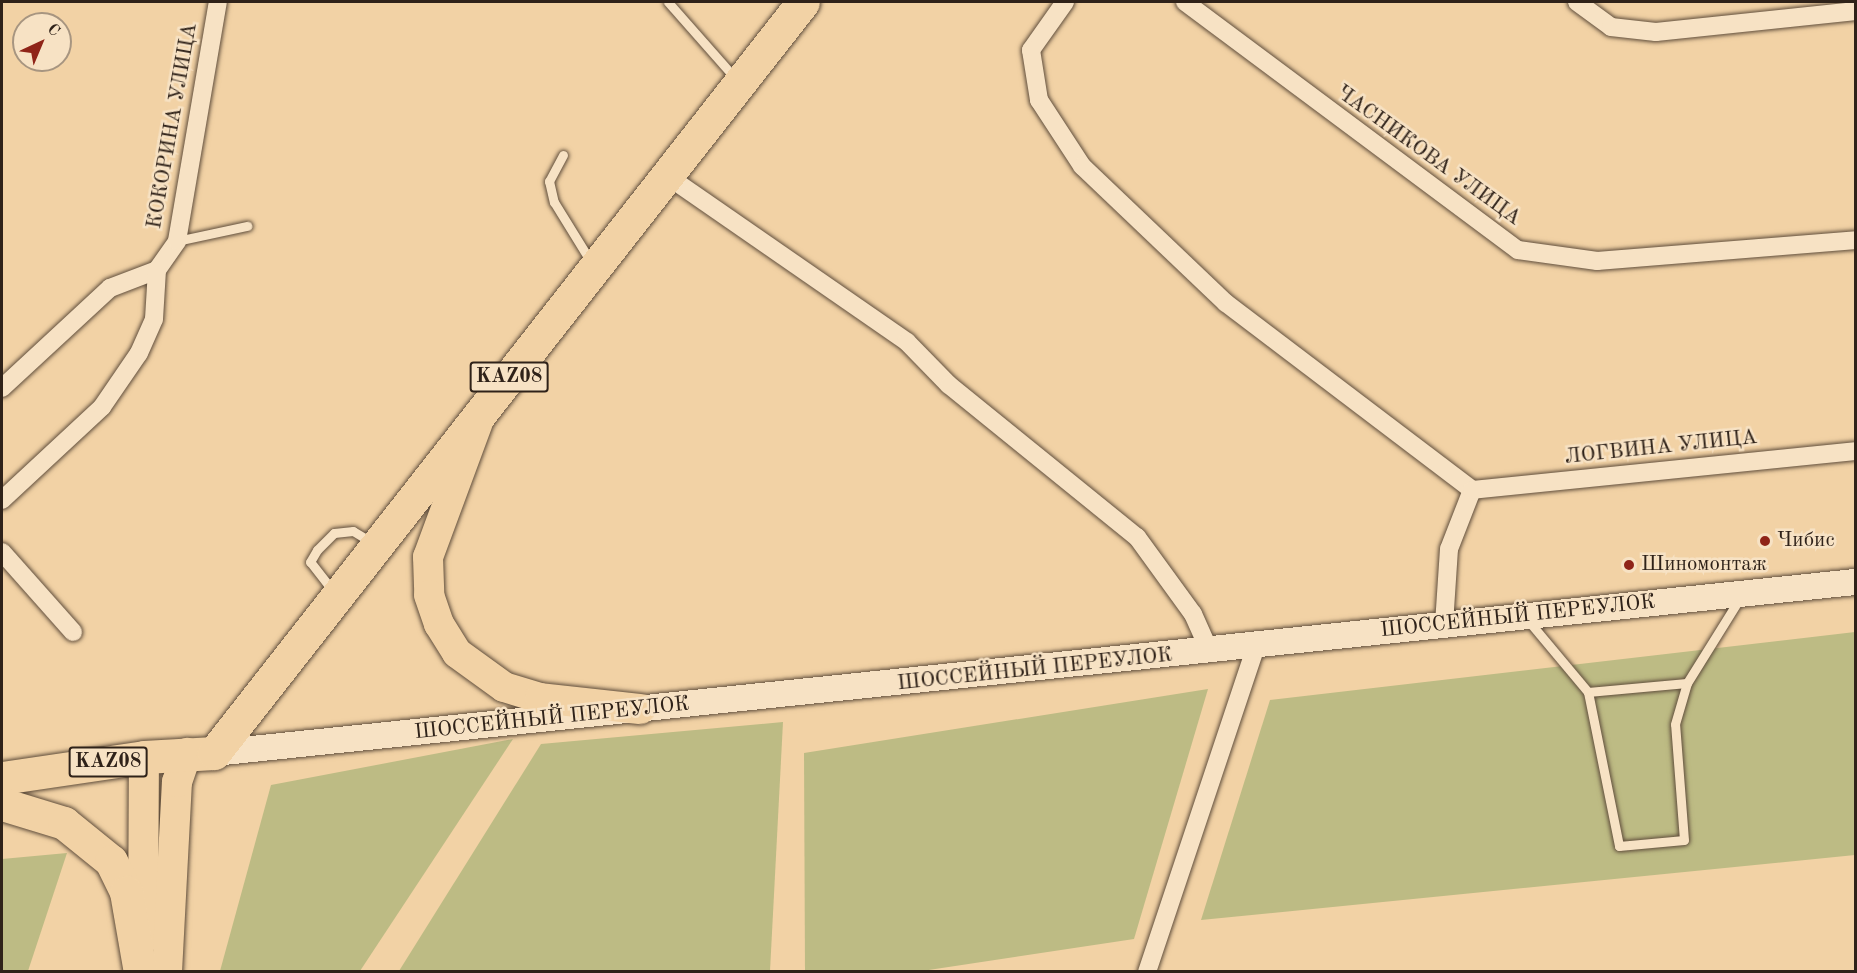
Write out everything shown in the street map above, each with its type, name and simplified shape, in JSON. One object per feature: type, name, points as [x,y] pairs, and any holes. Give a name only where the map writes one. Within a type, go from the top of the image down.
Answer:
[{"type":"highway","name":"KAZ08","points":[[2,778],[144,757],[201,753],[337,596],[803,2]]},
{"type":"highway","points":[[2,804],[64,823],[111,861],[126,892],[141,972]]},
{"type":"main road","points":[[481,414],[428,557],[429,595],[439,624],[457,653],[504,687],[540,698],[640,709]]},
{"type":"main road","name":"ШОССЕЙНЫЙ ПЕРЕУЛОК","points":[[201,753],[1210,652],[1444,624],[1856,582]]},
{"type":"main road","points":[[167,972],[177,782],[201,753]]},
{"type":"main road","points":[[141,972],[144,757]]},
{"type":"street","name":"КОКОРИНА УЛИЦА","points":[[157,270],[177,241],[218,2]]},
{"type":"street","points":[[1065,2],[1031,50],[1039,100],[1082,166],[1226,303],[1472,490],[1449,549],[1444,624]]},
{"type":"street","name":"ЧАСНИКОВА УЛИЦА","points":[[1185,2],[1518,250],[1598,261],[1856,240]]},
{"type":"street","points":[[1577,2],[1611,27],[1656,32],[1856,11]]},
{"type":"street","points":[[666,175],[907,342],[949,385],[1137,537],[1193,614],[1210,652]]},
{"type":"street","points":[[2,388],[110,288],[157,270],[154,319],[139,353],[102,407],[2,500]]},
{"type":"street","name":"ЛОГВИНА УЛИЦА","points":[[1472,490],[1856,451]]},
{"type":"street","points":[[2,552],[73,632]]},
{"type":"street","points":[[1147,972],[1256,647]]},
{"type":"lane","points":[[668,2],[739,82]]},
{"type":"lane","points":[[563,155],[549,181],[554,202],[594,267]]},
{"type":"lane","points":[[177,241],[247,226]]},
{"type":"lane","points":[[337,596],[310,562],[316,550],[334,533],[353,531],[377,546]]},
{"type":"lane","points":[[1524,616],[1588,692],[1619,846],[1684,840],[1675,724],[1687,683],[1743,594]]},
{"type":"lane","points":[[1588,692],[1687,683]]},
{"type":"shaded area","points":[[1855,632],[1855,855],[1201,920],[1270,700]]},
{"type":"shaded area","points":[[1208,689],[1134,939],[922,971],[805,971],[804,753]]},
{"type":"shaded area","points":[[783,722],[770,971],[399,971],[541,744]]},
{"type":"shaded area","points":[[513,739],[360,971],[220,971],[271,785]]},
{"type":"shaded area","points":[[67,853],[28,971],[2,971],[2,859]]},
{"type":"place","name":"Чибис","points":[[1765,541]]},
{"type":"place","name":"Шиномонтаж","points":[[1629,565]]}]
